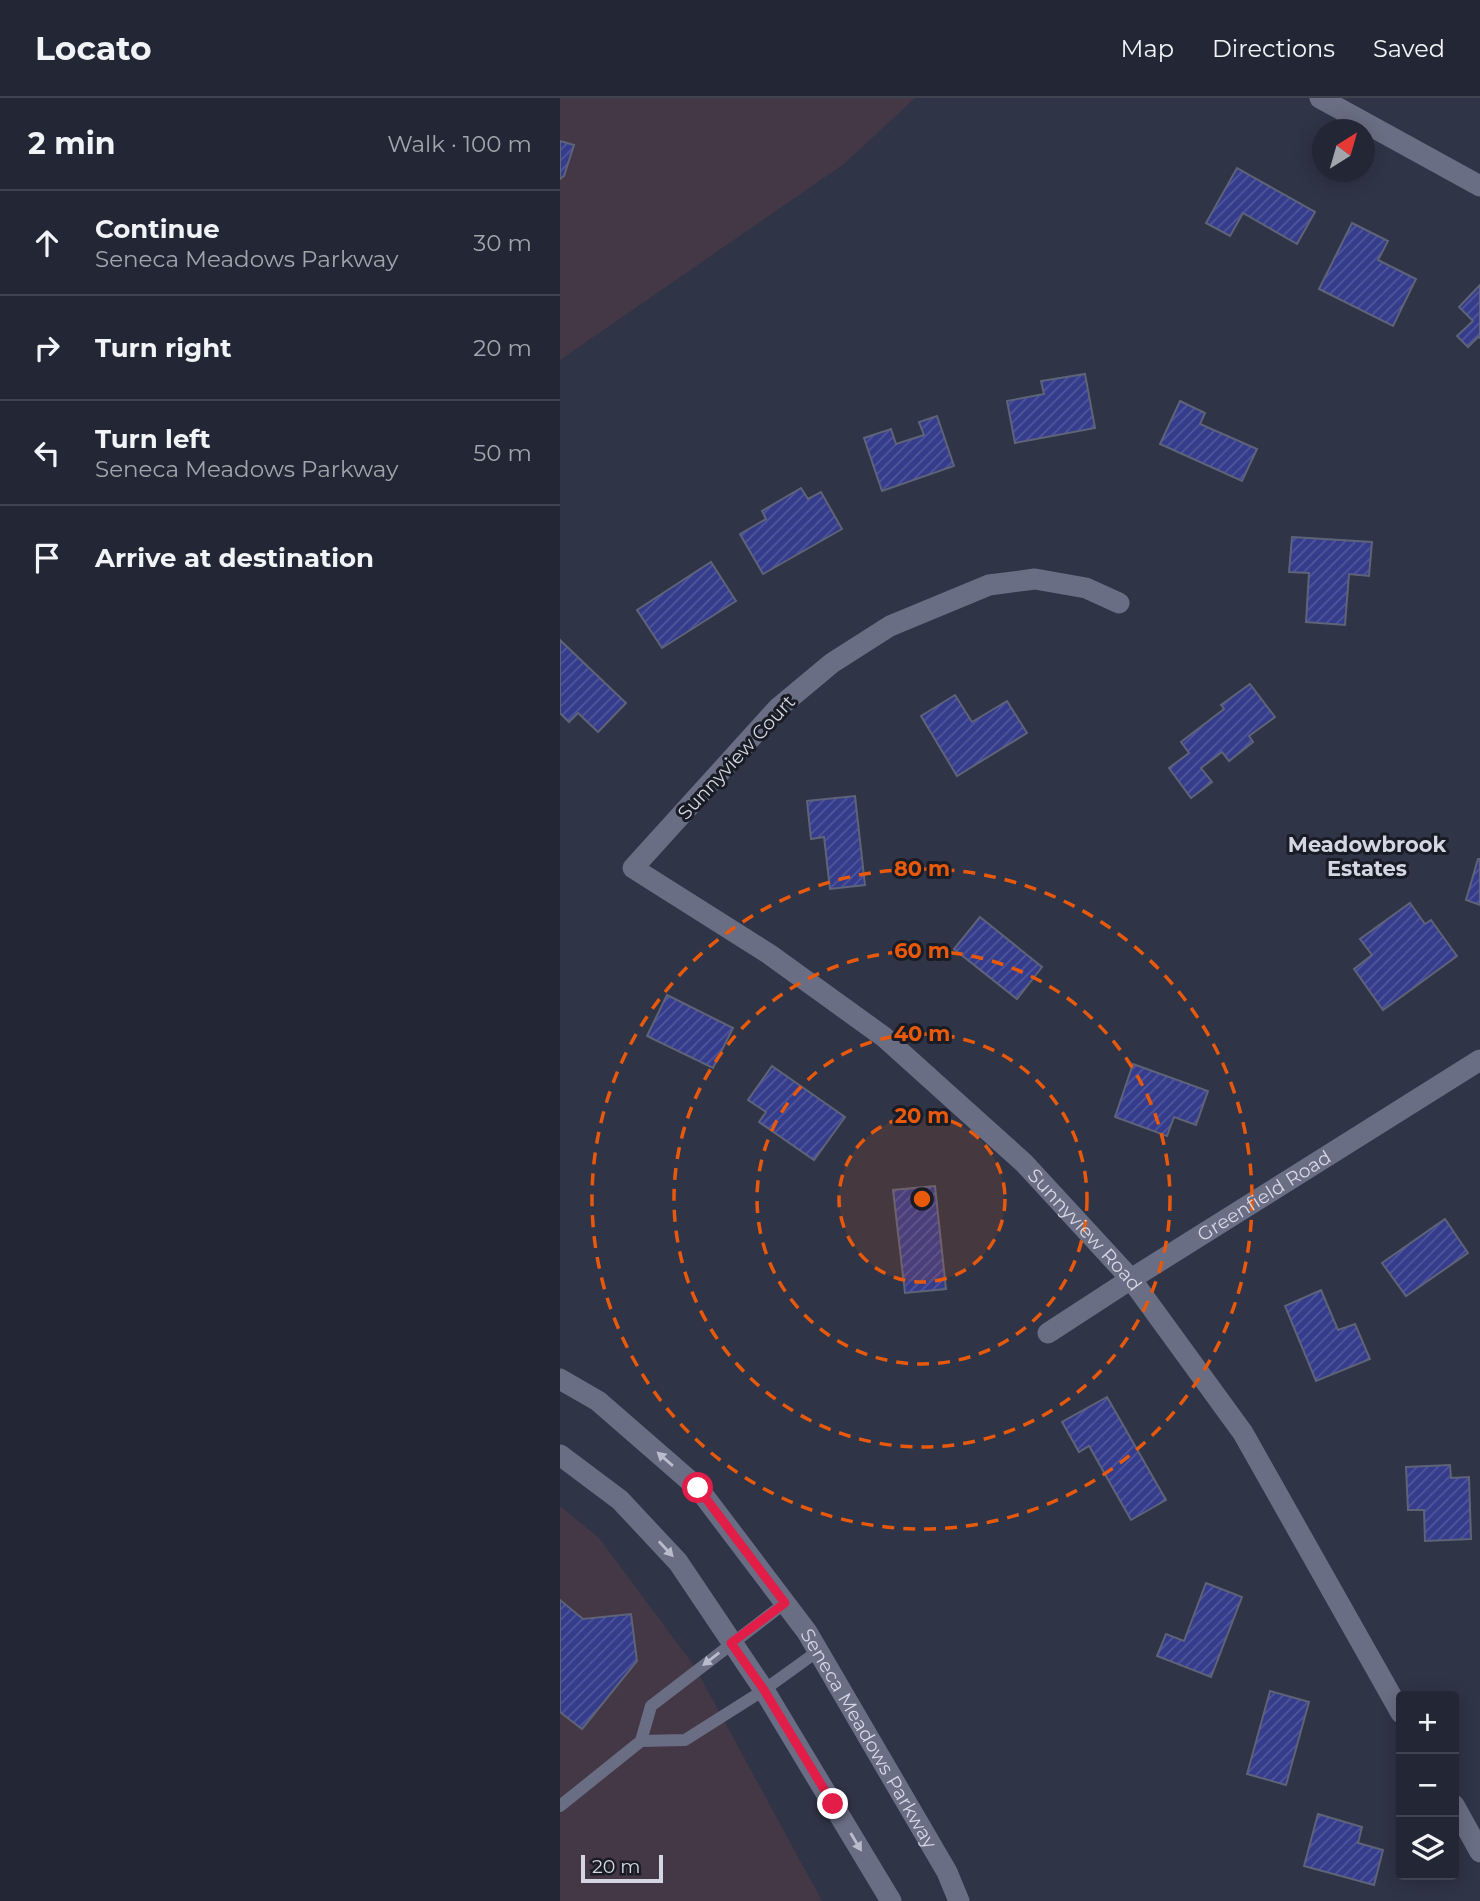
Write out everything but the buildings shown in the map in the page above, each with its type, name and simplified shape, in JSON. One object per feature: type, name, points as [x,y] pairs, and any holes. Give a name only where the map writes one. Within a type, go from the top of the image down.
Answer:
[{"type":"street","points":[[1320,98],[1480,186]]},
{"type":"street","name":"Sunnyview Court","points":[[633,868],[778,708],[832,663],[890,626],[989,585],[1035,579],[1086,588],[1119,603]]},
{"type":"street","name":"Sunnyview Road","points":[[633,868],[769,954],[884,1037],[1024,1163],[1131,1279],[1243,1433],[1396,1704]]},
{"type":"street","name":"Greenfield Road","points":[[1048,1334],[1480,1060]]},
{"type":"street","name":"Seneca Meadows Parkway","points":[[560,1379],[598,1401],[698,1488],[818,1651],[947,1871],[960,1901]]},
{"type":"street","points":[[560,1455],[620,1500],[678,1562],[764,1690],[891,1901]]},
{"type":"street","points":[[1459,1814],[1480,1852]]},
{"type":"lane","points":[[560,1806],[641,1741],[651,1706],[785,1603]]},
{"type":"lane","points":[[641,1741],[685,1740],[764,1690],[818,1651]]},
{"type":"shaded area","points":[[560,98],[915,98],[844,164],[560,360]]},
{"type":"shaded area","points":[[560,1506],[599,1538],[695,1667],[822,1901],[560,1901]]},
{"type":"district","name":"Meadowbrook Estates","points":[[1367,857]]},
{"type":"route","points":[[698,1488],[785,1603],[731,1643],[764,1690],[833,1804]]}]
